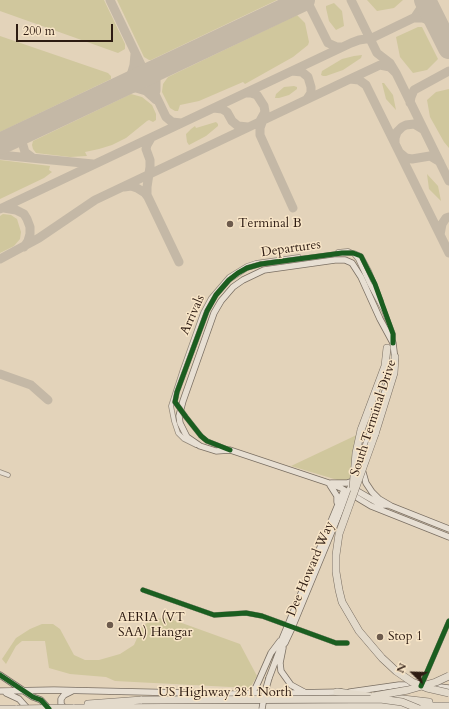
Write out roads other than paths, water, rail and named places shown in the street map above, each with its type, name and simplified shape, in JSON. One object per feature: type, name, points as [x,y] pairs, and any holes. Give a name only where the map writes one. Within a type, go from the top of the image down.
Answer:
[{"type":"highway","points":[[387,348],[385,366],[361,430],[356,453],[339,534],[336,555],[337,580],[342,602],[359,631],[382,658],[396,671],[412,682],[427,688],[449,689]]},
{"type":"highway","points":[[349,492],[375,434],[394,373],[395,357]]},
{"type":"highway","points":[[354,698],[408,690],[436,682],[449,676]]},
{"type":"highway","points":[[338,692],[355,695],[402,698],[449,706]]},
{"type":"highway","points":[[0,709],[50,709],[142,700],[354,698],[391,700],[419,709]]},
{"type":"highway","points":[[69,707],[449,706]]},
{"type":"main road","points":[[391,506],[381,505],[329,483],[230,450],[216,451],[200,446],[187,437],[180,423],[179,416],[214,313],[221,301],[243,280],[267,269],[335,260],[348,261],[361,276],[380,319],[393,343]]},
{"type":"main road","name":"South Terminal Drive","points":[[349,492],[360,457],[392,371],[395,357],[393,343]]},
{"type":"main road","points":[[360,457],[364,477],[372,492],[379,499],[391,506],[449,529]]},
{"type":"main road","points":[[329,483],[348,483],[353,481]]},
{"type":"main road","points":[[329,483],[338,496],[340,507],[358,502],[366,504],[449,537]]},
{"type":"main road","points":[[349,492],[366,504]]},
{"type":"main road","name":"Dee Howard Way","points":[[262,709],[269,678],[283,641],[314,569],[334,514],[349,492]]},
{"type":"main road","name":"Dee Howard Way","points":[[314,569],[330,538],[340,507]]},
{"type":"main road","points":[[330,538],[330,530],[336,515],[334,514]]},
{"type":"main road","points":[[283,641],[280,663],[281,671],[291,685],[306,693]]},
{"type":"main road","points":[[250,694],[256,686],[271,653],[283,641]]},
{"type":"main road","points":[[0,683],[0,676],[26,691],[33,697],[42,700],[50,709]]},
{"type":"main road","name":"US Highway 281 North","points":[[1,691],[74,690],[250,694],[355,691],[399,685],[449,689]]},
{"type":"main road","points":[[69,707],[60,702],[62,697],[74,690]]},
{"type":"main road","points":[[1,691],[19,699],[28,709]]},
{"type":"main road","points":[[33,697],[36,704],[41,709]]},
{"type":"street","name":"Arrivals","points":[[200,446],[184,439],[178,433],[171,406],[181,374],[211,298],[229,277],[237,271],[251,264],[348,251],[354,254],[358,259],[383,309]]},
{"type":"street","name":"Departures","points":[[230,450],[207,442],[175,402],[177,392],[207,311],[216,295],[229,280],[247,268],[261,264],[342,253],[354,253],[360,256],[375,284],[383,309]]},
{"type":"street","points":[[211,298],[219,290],[226,287],[234,287]]},
{"type":"street","points":[[383,309],[393,334],[393,343]]},
{"type":"street","points":[[0,472],[8,475]]},
{"type":"street","points":[[143,590],[214,615],[250,613],[336,643],[347,643]]},
{"type":"street","points":[[421,686],[449,621]]},
{"type":"place","name":"Terminal B","points":[[230,224]]},
{"type":"place","name":"AERIA (VT SAA) Hangar","points":[[110,625]]},
{"type":"place","name":"Stop 1","points":[[380,637]]}]
